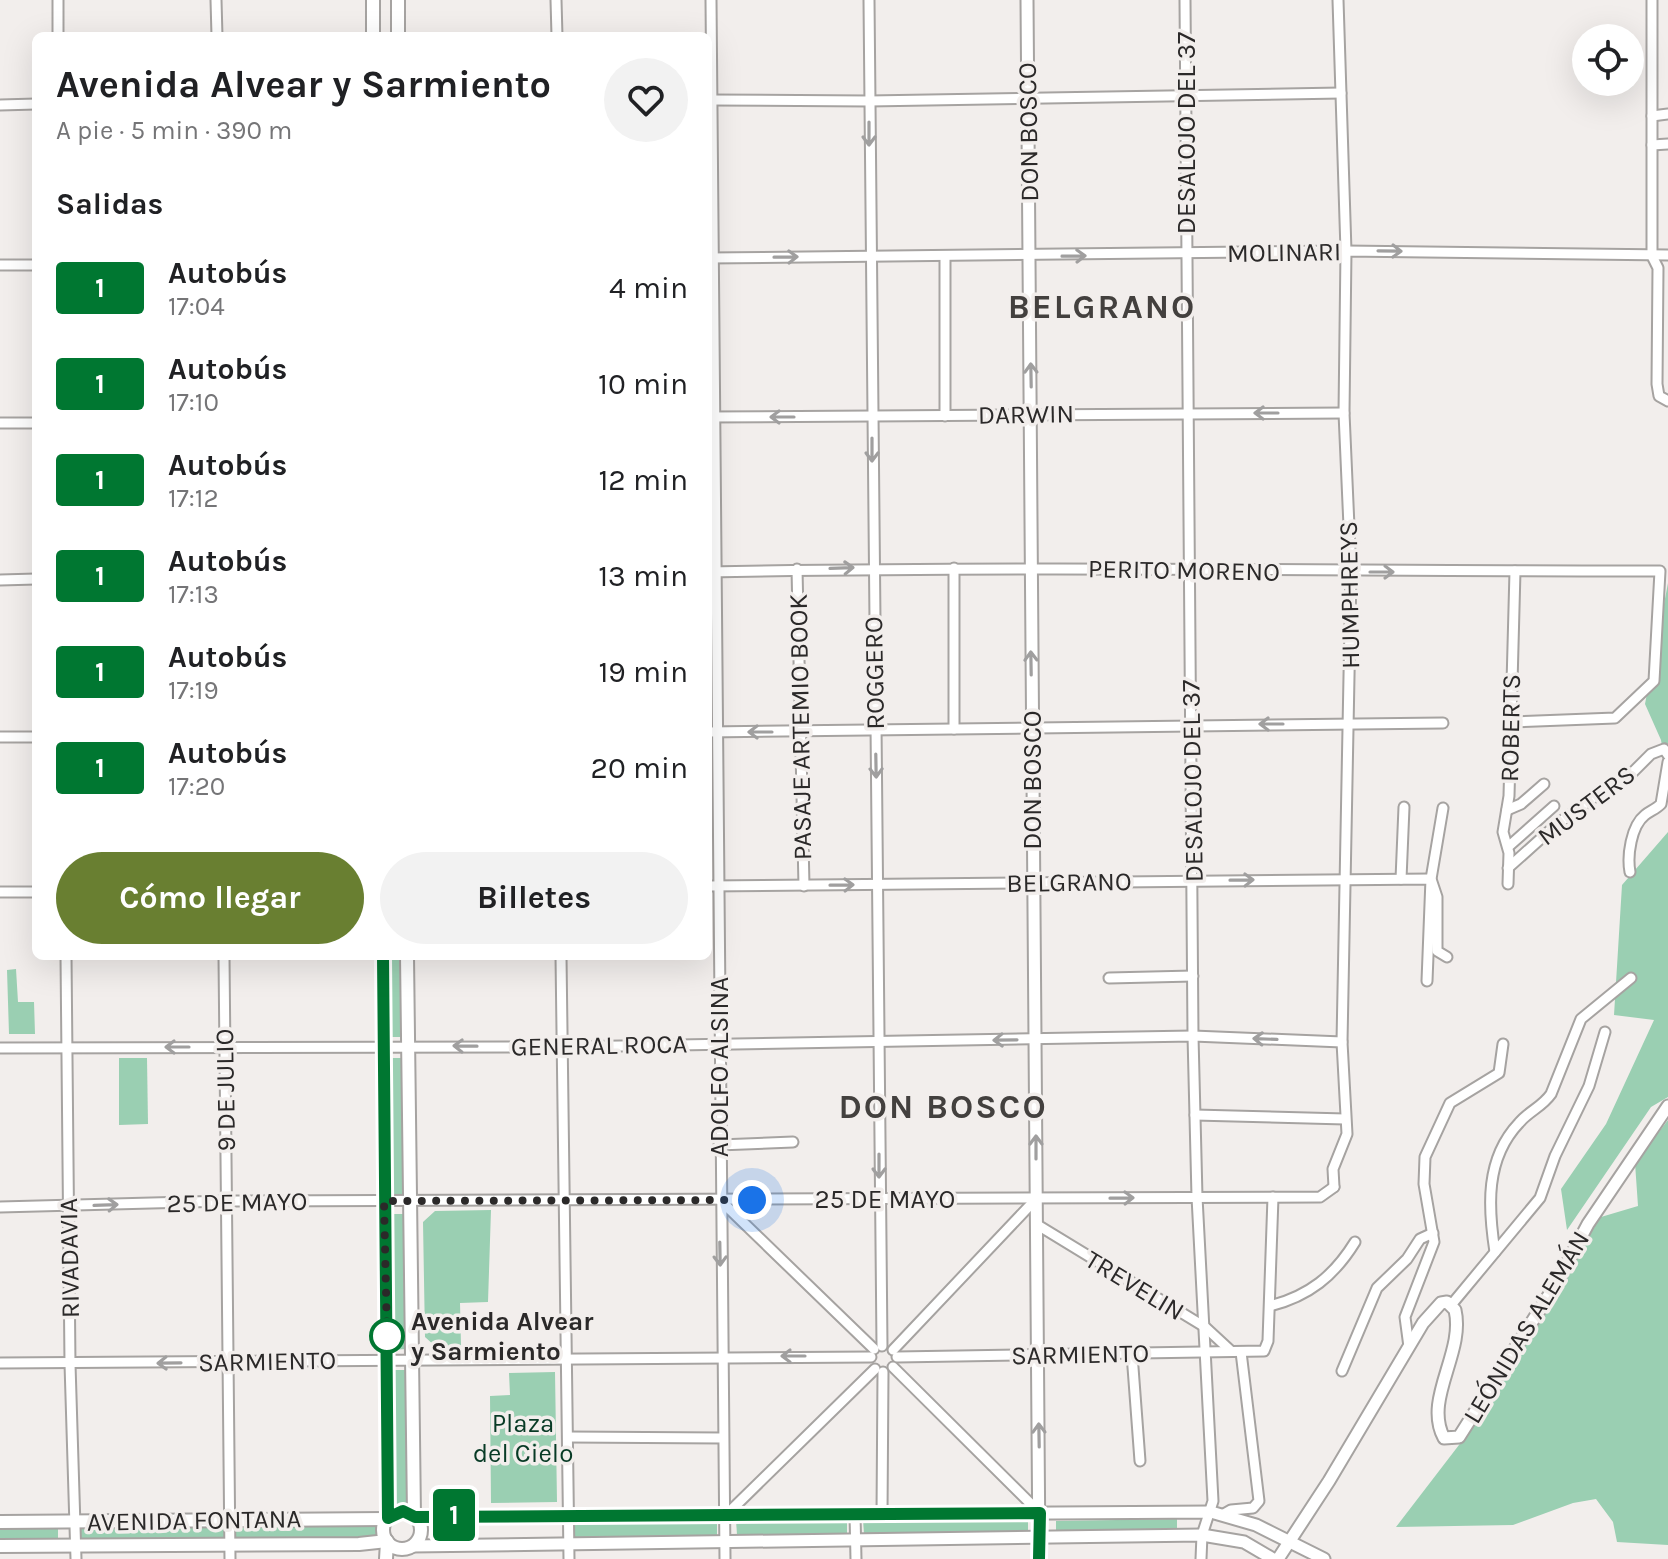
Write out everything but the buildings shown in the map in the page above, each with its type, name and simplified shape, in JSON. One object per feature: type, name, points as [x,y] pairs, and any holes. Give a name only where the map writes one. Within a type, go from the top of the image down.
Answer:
[{"type":"main road","points":[[373,0],[373,32]]},
{"type":"main road","points":[[398,0],[398,32]]},
{"type":"main road","points":[[383,960],[388,1360],[388,1518],[383,1528],[387,1542],[386,1559]]},
{"type":"main road","points":[[387,1542],[411,1550],[420,1530],[414,1516],[407,960]]},
{"type":"main road","points":[[388,1518],[399,1512],[414,1516]]},
{"type":"main road","name":"AVENIDA FONTANA","points":[[0,1522],[388,1518]]},
{"type":"main road","name":"AVENIDA FONTANA","points":[[0,1546],[76,1545],[230,1552],[387,1542]]},
{"type":"street","points":[[58,0],[58,32]]},
{"type":"street","points":[[216,0],[217,32]]},
{"type":"street","points":[[556,0],[557,32]]},
{"type":"street","name":"ADOLFO ALSINA","points":[[711,0],[711,32]]},
{"type":"street","name":"ROGGERO","points":[[869,0],[872,567],[878,885],[879,1199],[875,1351]]},
{"type":"street","name":"DON BOSCO","points":[[1027,0],[1039,1559]]},
{"type":"street","name":"DESALOJO DEL 37","points":[[1185,0],[1193,1036],[1211,1512],[1202,1535],[1201,1559]]},
{"type":"street","name":"HUMPHREYS","points":[[1338,0],[1346,251],[1344,413],[1351,572],[1342,1042],[1347,1134],[1335,1159],[1339,1188]]},
{"type":"street","points":[[1652,0],[1652,256],[1658,268],[1663,399]]},
{"type":"street","points":[[712,100],[869,101],[1341,93]]},
{"type":"street","points":[[0,105],[32,104]]},
{"type":"street","points":[[1652,116],[1668,114]]},
{"type":"street","points":[[1652,145],[1668,144]]},
{"type":"street","name":"MOLINARI","points":[[712,258],[1029,257],[1346,251],[1668,255]]},
{"type":"street","points":[[945,257],[945,416]]},
{"type":"street","points":[[0,265],[32,265]]},
{"type":"street","name":"DARWIN","points":[[712,417],[1344,413]]},
{"type":"street","name":"ADOLFO ALSINA","points":[[712,417],[713,886],[725,1559]]},
{"type":"street","points":[[0,423],[32,423]]},
{"type":"street","name":"PERITO MORENO","points":[[712,572],[872,567],[1351,572],[1660,571],[1657,671],[1654,681],[1615,718],[1510,722]]},
{"type":"street","points":[[954,568],[954,729]]},
{"type":"street","name":"PASAJE ARTEMIO BOOK","points":[[797,569],[804,886]]},
{"type":"street","name":"ROBERTS","points":[[1508,884],[1508,847],[1503,832],[1507,810],[1515,571]]},
{"type":"street","points":[[0,580],[32,579]]},
{"type":"street","points":[[712,732],[1443,723]]},
{"type":"street","points":[[0,737],[32,737]]},
{"type":"street","name":"MUSTERS","points":[[1508,868],[1556,825],[1605,789],[1626,779],[1651,754],[1658,749],[1668,753]]},
{"type":"street","points":[[1630,872],[1628,860],[1637,825],[1642,817],[1661,804],[1668,762]]},
{"type":"street","points":[[1507,810],[1521,804],[1544,784]]},
{"type":"street","points":[[1508,847],[1554,806]]},
{"type":"street","points":[[1401,879],[1404,807]]},
{"type":"street","points":[[1427,981],[1431,879],[1443,808]]},
{"type":"street","points":[[1431,879],[1437,897],[1437,951],[1447,957]]},
{"type":"street","name":"BELGRANO","points":[[713,886],[1431,879]]},
{"type":"street","points":[[0,892],[32,892]]},
{"type":"street","name":"RIVADAVIA","points":[[66,960],[70,1364],[76,1559]]},
{"type":"street","name":"9 DE JULIO","points":[[224,960],[230,1552]]},
{"type":"street","points":[[561,960],[569,1559]]},
{"type":"street","points":[[1109,978],[1193,976]]},
{"type":"street","points":[[1495,1252],[1489,1214],[1490,1181],[1496,1162],[1514,1128],[1544,1104],[1551,1094],[1581,1019],[1631,978]]},
{"type":"street","points":[[411,1550],[856,1539],[1202,1535],[1244,1542],[1276,1559],[1423,1323],[1441,1303],[1452,1304],[1540,1198],[1555,1156],[1589,1086],[1605,1032]]},
{"type":"street","name":"GENERAL ROCA","points":[[0,1048],[562,1047],[1193,1036],[1342,1042]]},
{"type":"street","points":[[1409,1347],[1405,1317],[1411,1295],[1432,1250],[1433,1233],[1424,1184],[1425,1157],[1450,1103],[1499,1073],[1503,1044]]},
{"type":"street","name":"LEÓNIDAS ALEMÁN","points":[[1452,1304],[1457,1319],[1456,1336],[1436,1415],[1444,1438],[1453,1440],[1459,1437],[1514,1353],[1588,1224],[1668,1106]]},
{"type":"street","points":[[1195,1115],[1345,1119]]},
{"type":"street","points":[[719,1145],[793,1142]]},
{"type":"street","name":"25 DE MAYO","points":[[0,1207],[227,1201],[1320,1197],[1339,1188]]},
{"type":"street","points":[[1273,1197],[1270,1306],[1308,1294],[1343,1262],[1355,1242]]},
{"type":"street","points":[[725,1516],[894,1358],[1036,1199]]},
{"type":"street","points":[[720,1200],[875,1351],[894,1358],[1040,1513]]},
{"type":"street","name":"TREVELIN","points":[[1036,1224],[1205,1327],[1236,1351]]},
{"type":"street","points":[[1342,1371],[1377,1288],[1407,1259],[1420,1239],[1433,1233]]},
{"type":"street","name":"SARMIENTO","points":[[894,1358],[1264,1351],[1270,1306]]},
{"type":"street","points":[[875,1351],[879,1370],[882,1514]]},
{"type":"street","name":"SARMIENTO","points":[[0,1363],[412,1358],[565,1360],[875,1351]]},
{"type":"street","points":[[1224,1514],[1231,1510],[1253,1508],[1259,1501],[1236,1351]]},
{"type":"street","points":[[1132,1354],[1140,1461]]},
{"type":"street","points":[[568,1437],[722,1438]]},
{"type":"street","points":[[414,1516],[1211,1512],[1224,1514],[1290,1541],[1324,1559]]},
{"type":"street","points":[[855,1514],[856,1559]]},
{"type":"green space","points":[[1668,583],[1668,785],[1661,740],[1645,704]]},
{"type":"green space","points":[[1668,832],[1668,1097],[1651,1107],[1567,1230],[1561,1189],[1606,1124],[1654,1020],[1614,1015],[1622,885]]},
{"type":"green space","points":[[387,960],[402,960],[403,1037],[388,1037]]},
{"type":"green space","points":[[16,969],[18,1002],[34,1002],[35,1034],[9,1034],[7,970]]},
{"type":"green space","points":[[119,1058],[147,1058],[148,1124],[119,1125]]},
{"type":"green space","points":[[388,1058],[403,1058],[404,1194],[389,1194]]},
{"type":"green space","points":[[1668,1120],[1668,1545],[1617,1542],[1613,1522],[1596,1499],[1573,1503],[1513,1525],[1396,1527],[1482,1415],[1543,1306],[1601,1217],[1638,1206],[1635,1163]]},
{"type":"green space","points":[[491,1210],[488,1302],[460,1303],[461,1346],[435,1346],[425,1337],[423,1222],[435,1211]]},
{"type":"green space","points":[[389,1214],[405,1214],[406,1349],[391,1350]]},
{"type":"green space","points":[[391,1370],[406,1370],[408,1506],[393,1506]]},
{"type":"green space","name":"Plaza del Cielo","points":[[555,1372],[557,1502],[491,1503],[490,1396],[510,1395],[509,1373]]},
{"type":"green space","points":[[1028,1517],[1028,1532],[864,1534],[863,1519]]},
{"type":"green space","points":[[847,1519],[847,1534],[737,1535],[736,1520]]},
{"type":"green space","points":[[1177,1519],[1177,1529],[1056,1531],[1056,1521]]},
{"type":"green space","points":[[717,1521],[717,1536],[574,1538],[574,1524]]},
{"type":"green space","points":[[378,1523],[379,1538],[236,1540],[235,1526]]},
{"type":"green space","points":[[224,1526],[224,1541],[81,1543],[81,1528]]},
{"type":"green space","points":[[0,1527],[58,1527],[58,1540],[0,1540]]},
{"type":"bus line","name":"1","points":[[383,960],[388,1518],[403,1511],[415,1517],[1040,1513],[1039,1559]]},
{"type":"place","name":"Avenida Alvear y Sarmiento","points":[[387,1336]]},
{"type":"district","name":"BELGRANO","points":[[1102,306]]},
{"type":"district","name":"DON BOSCO","points":[[943,1106]]},
{"type":"route","points":[[387,1336],[384,1201],[752,1200]]}]
